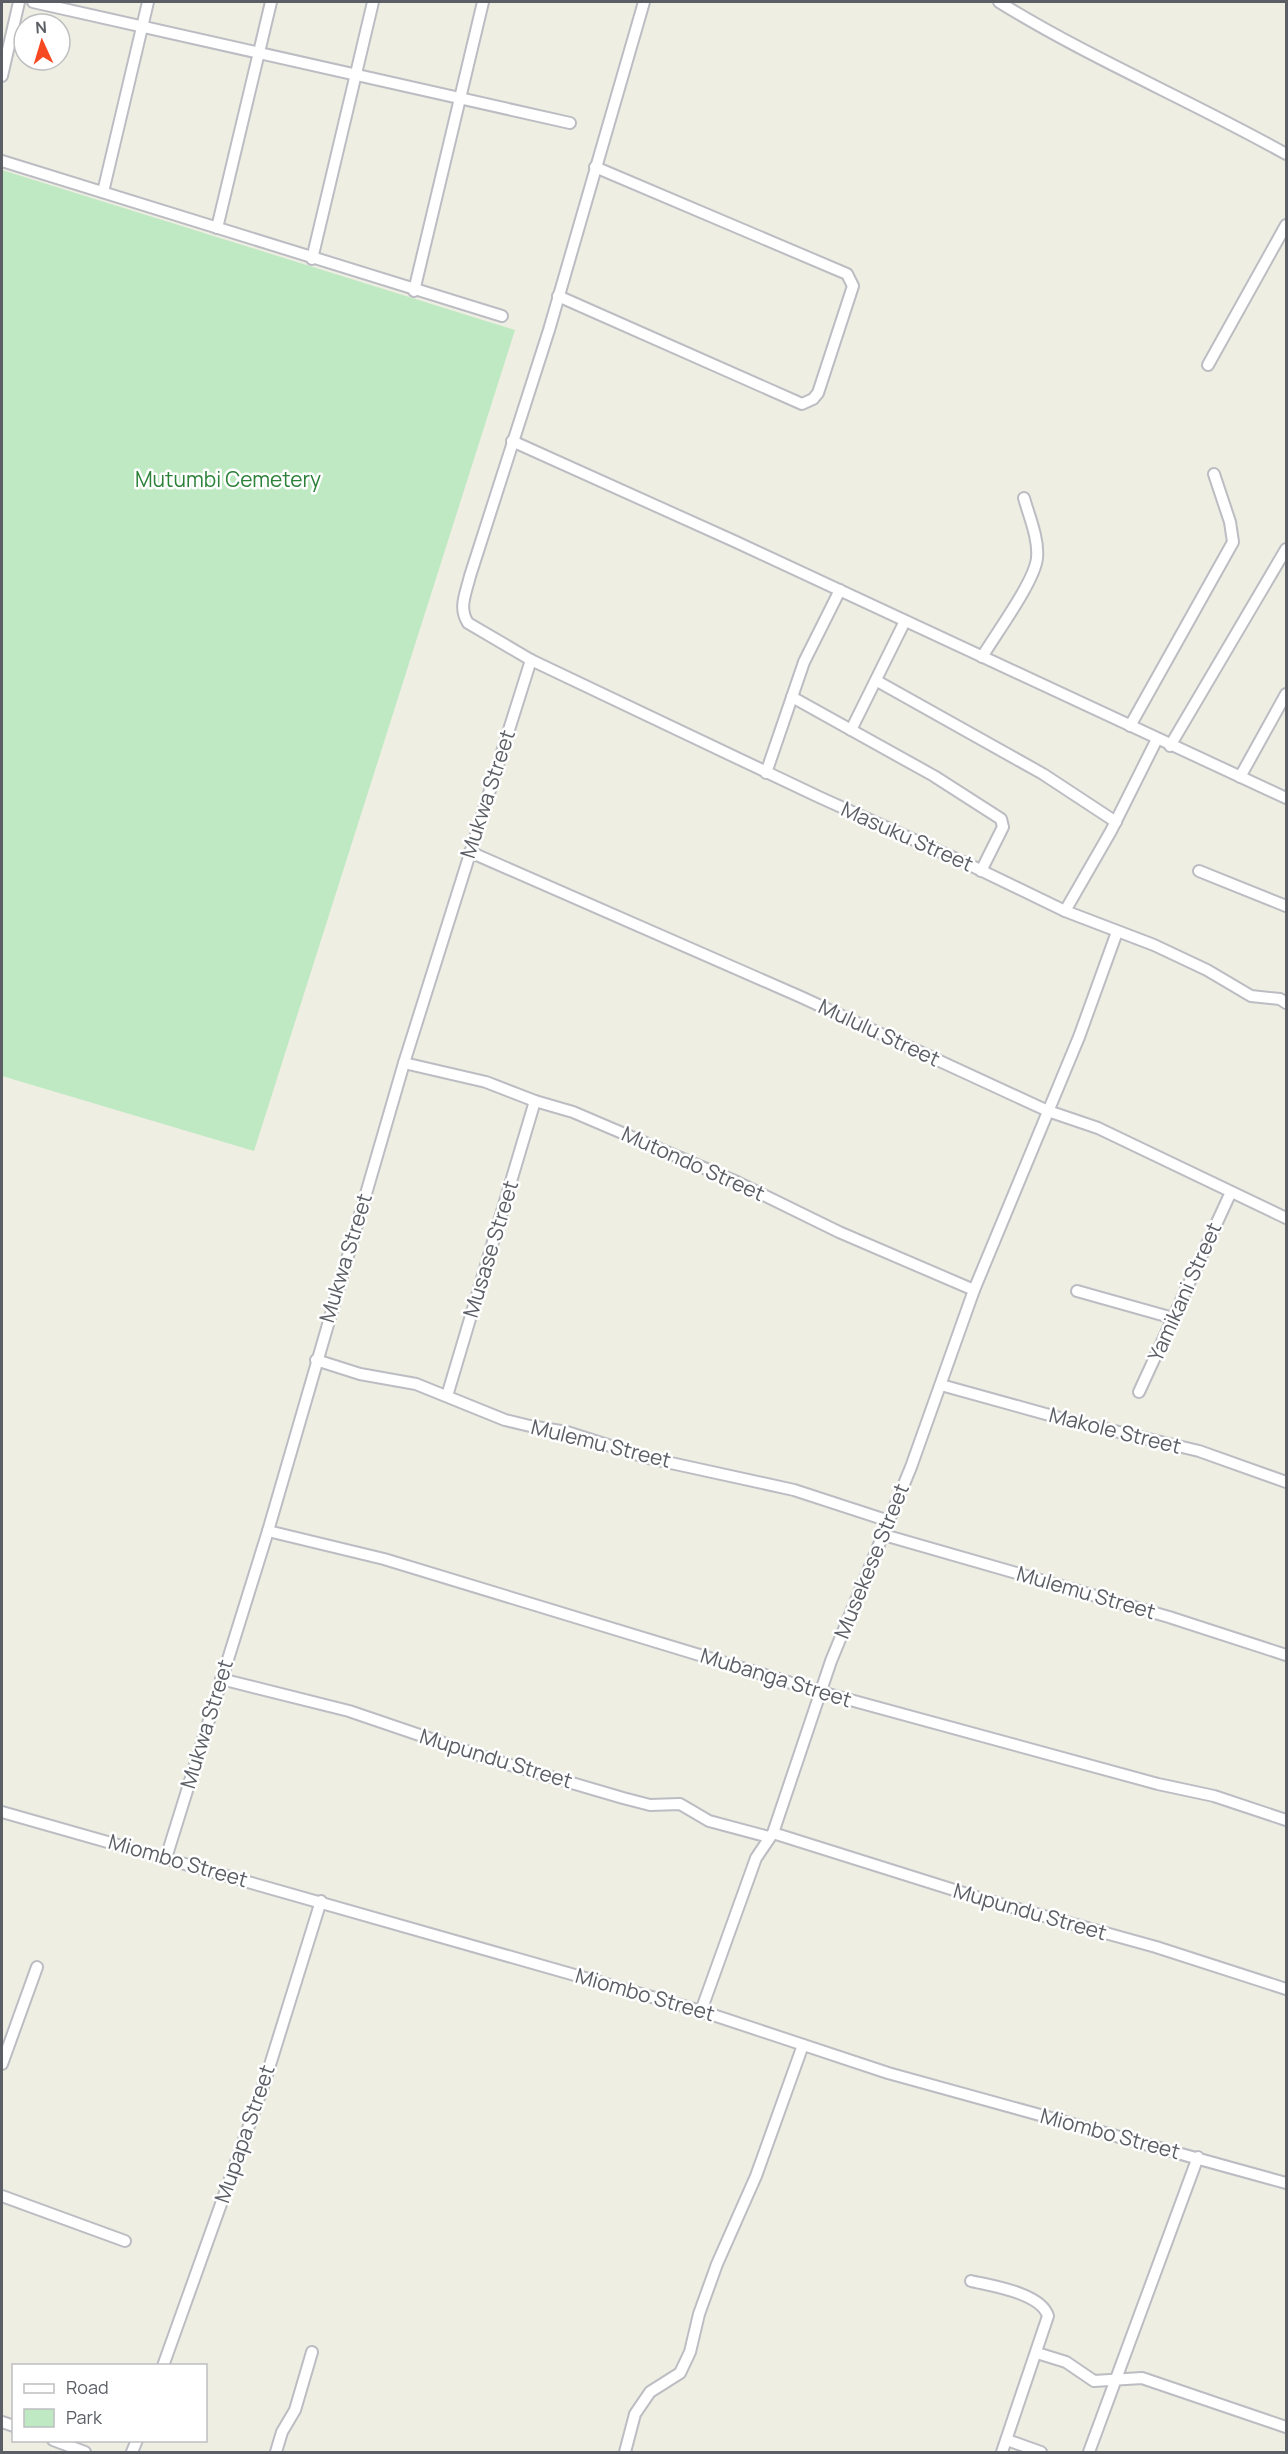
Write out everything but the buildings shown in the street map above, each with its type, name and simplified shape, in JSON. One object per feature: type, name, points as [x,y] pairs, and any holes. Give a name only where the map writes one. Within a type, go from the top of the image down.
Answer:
[{"type":"street","points":[[2,76],[19,2]]},
{"type":"street","points":[[33,2],[570,123]]},
{"type":"street","points":[[103,192],[148,2]]},
{"type":"street","points":[[217,228],[271,2]]},
{"type":"street","points":[[312,259],[373,2]]},
{"type":"street","points":[[414,291],[483,2]]},
{"type":"street","name":"Masuku Street","points":[[644,2],[558,297],[461,609],[468,623],[531,660],[766,773],[1065,911],[1154,945],[1207,970],[1251,996],[1280,999],[1287,1003]]},
{"type":"street","points":[[999,2],[1095,56],[1172,93],[1287,154]]},
{"type":"street","points":[[2,161],[414,291],[502,316]]},
{"type":"street","points":[[558,297],[802,404],[813,399],[818,393],[853,286],[847,274],[595,166]]},
{"type":"street","points":[[1208,365],[1287,225]]},
{"type":"street","points":[[512,441],[840,590],[1170,746],[1287,798]]},
{"type":"street","points":[[1130,726],[1233,542],[1230,522],[1214,474]]},
{"type":"street","points":[[982,657],[1035,568],[1037,548],[1024,498]]},
{"type":"street","points":[[1170,746],[1287,549]]},
{"type":"street","points":[[766,773],[804,662],[840,590]]},
{"type":"street","points":[[851,730],[905,621]]},
{"type":"street","name":"Mukwa Street","points":[[166,1858],[268,1531],[315,1360],[404,1063],[531,660]]},
{"type":"street","points":[[877,681],[1043,774],[1116,822]]},
{"type":"street","points":[[1240,777],[1287,694]]},
{"type":"street","points":[[792,697],[934,776],[1001,819],[1003,827],[981,871]]},
{"type":"street","points":[[1065,911],[1116,822],[1157,739]]},
{"type":"street","name":"Mululu Street","points":[[470,852],[801,997],[1048,1111],[1098,1128],[1287,1218]]},
{"type":"street","points":[[1199,870],[1287,906]]},
{"type":"street","name":"Musekese Street","points":[[701,2011],[756,1858],[771,1835],[831,1661],[884,1535],[974,1290],[1079,1037],[1117,932]]},
{"type":"street","name":"Mutondo Street","points":[[404,1063],[486,1082],[535,1101],[573,1112],[738,1182],[839,1232],[974,1290]]},
{"type":"street","name":"Musase Street","points":[[447,1396],[535,1101]]},
{"type":"street","name":"Yamikani Street","points":[[1139,1392],[1231,1192]]},
{"type":"street","points":[[1077,1291],[1173,1318]]},
{"type":"street","name":"Mulemu Street","points":[[315,1360],[360,1374],[416,1383],[506,1420],[567,1432],[648,1458],[794,1490],[889,1521]]},
{"type":"street","name":"Makole Street","points":[[941,1385],[1060,1418],[1199,1451],[1287,1482]]},
{"type":"street","name":"Mubanga Street","points":[[268,1531],[384,1560],[821,1692],[1158,1784],[1214,1796],[1287,1820]]},
{"type":"street","name":"Mulemu Street","points":[[884,1535],[1169,1617],[1287,1655]]},
{"type":"street","name":"Mupundu Street","points":[[221,1679],[349,1711],[490,1759],[623,1798],[650,1805],[680,1804],[709,1821],[771,1835],[986,1900],[1156,1947],[1287,1989]]},
{"type":"street","name":"Miombo Street","points":[[2,1812],[701,2011],[888,2073],[1287,2183]]},
{"type":"street","name":"Mupapa Street","points":[[164,2364],[265,2080],[321,1901]]},
{"type":"street","points":[[2,2064],[38,1967]]},
{"type":"street","points":[[625,2452],[635,2414],[650,2392],[680,2373],[690,2352],[699,2314],[713,2274],[756,2176],[803,2045]]},
{"type":"street","points":[[1089,2452],[1198,2157]]},
{"type":"street","points":[[2,2196],[125,2241]]},
{"type":"street","points":[[971,2281],[1010,2290],[1044,2307],[1047,2325],[1002,2452]]},
{"type":"street","points":[[276,2452],[282,2432],[295,2410],[312,2352]]},
{"type":"street","points":[[1037,2353],[1066,2362],[1094,2381],[1142,2378],[1287,2427]]},
{"type":"street","points":[[1007,2440],[1041,2452]]},
{"type":"street","points":[[58,2442],[85,2452]]},
{"type":"green space","name":"Mutumbi Cemetery","points":[[2,170],[515,330],[254,1151],[2,1076]]}]
